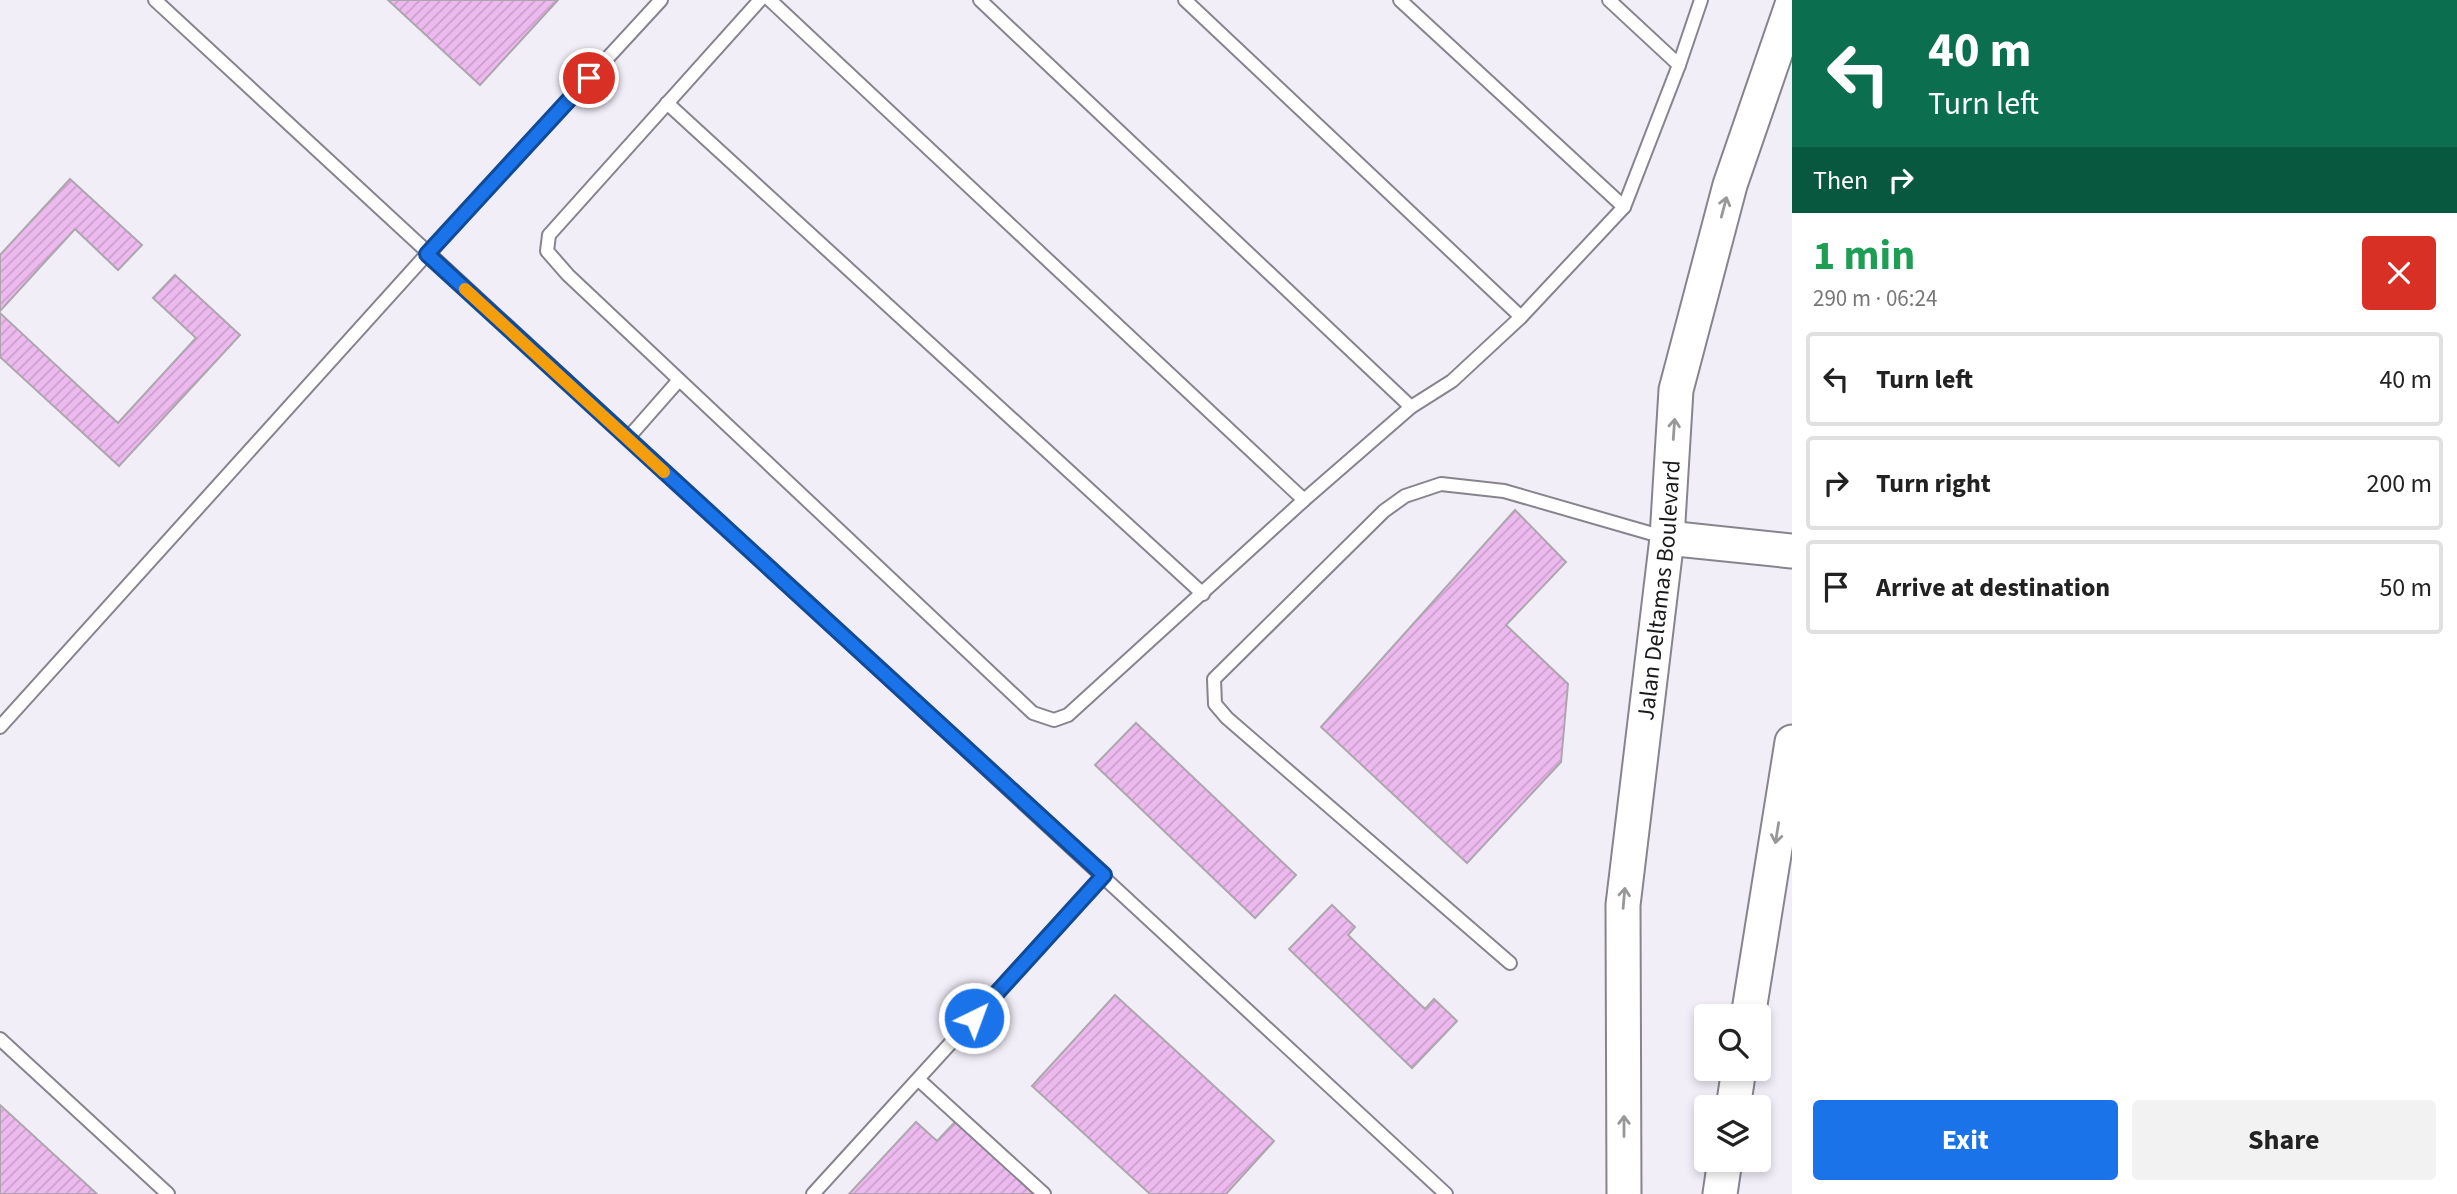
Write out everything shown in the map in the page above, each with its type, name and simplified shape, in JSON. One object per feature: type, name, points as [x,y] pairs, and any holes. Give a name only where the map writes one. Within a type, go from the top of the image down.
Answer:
[{"type":"street","name":"Jalan Deltamas Boulevard","points":[[1624,1194],[1623,905],[1667,538],[1676,390],[1730,186],[1792,5]]},
{"type":"street","points":[[1667,538],[1792,551]]},
{"type":"street","points":[[1750,1004],[1792,742]]},
{"type":"street","points":[[1720,1194],[1723,1172]]},
{"type":"lane","points":[[155,0],[1446,1194]]},
{"type":"lane","points":[[0,727],[427,254],[661,0]]},
{"type":"lane","points":[[760,0],[549,235],[547,251],[568,275],[1033,713],[1054,720],[1068,715],[1304,500],[1411,407],[1452,382],[1521,317],[1623,207],[1679,65],[1701,0]]},
{"type":"lane","points":[[770,0],[1304,500]]},
{"type":"lane","points":[[980,0],[1411,407]]},
{"type":"lane","points":[[1185,0],[1521,317]]},
{"type":"lane","points":[[1400,0],[1623,207]]},
{"type":"lane","points":[[1609,0],[1679,65]]},
{"type":"lane","points":[[667,103],[1203,594]]},
{"type":"lane","points":[[628,438],[679,380]]},
{"type":"lane","points":[[1510,963],[1227,718],[1215,704],[1214,679],[1384,510],[1405,496],[1441,484],[1504,491],[1667,538]]},
{"type":"lane","points":[[813,1194],[1104,875]]},
{"type":"lane","points":[[0,1039],[168,1194]]},
{"type":"lane","points":[[919,1080],[1044,1194]]},
{"type":"building","points":[[388,0],[558,0],[480,85]]},
{"type":"building","points":[[70,179],[142,245],[118,270],[75,229],[0,311],[0,255]]},
{"type":"building","points":[[175,275],[240,335],[119,466],[0,357],[0,313],[118,423],[196,338],[153,298]]},
{"type":"building","points":[[1515,510],[1566,562],[1506,625],[1568,684],[1561,762],[1467,863],[1321,727]]},
{"type":"building","points":[[1136,723],[1296,875],[1255,918],[1095,765]]},
{"type":"building","points":[[1332,905],[1355,927],[1348,935],[1425,1009],[1434,999],[1457,1021],[1412,1068],[1289,949]]},
{"type":"building","points":[[1115,995],[1274,1141],[1226,1194],[1150,1194],[1032,1086]]},
{"type":"building","points":[[0,1105],[97,1194],[0,1194]]},
{"type":"building","points":[[956,1121],[1035,1194],[849,1194],[916,1122],[937,1141]]},
{"type":"slow traffic","points":[[465,289],[664,472]]},
{"type":"route","points":[[589,78],[427,254],[1104,875],[974,1018]]}]
